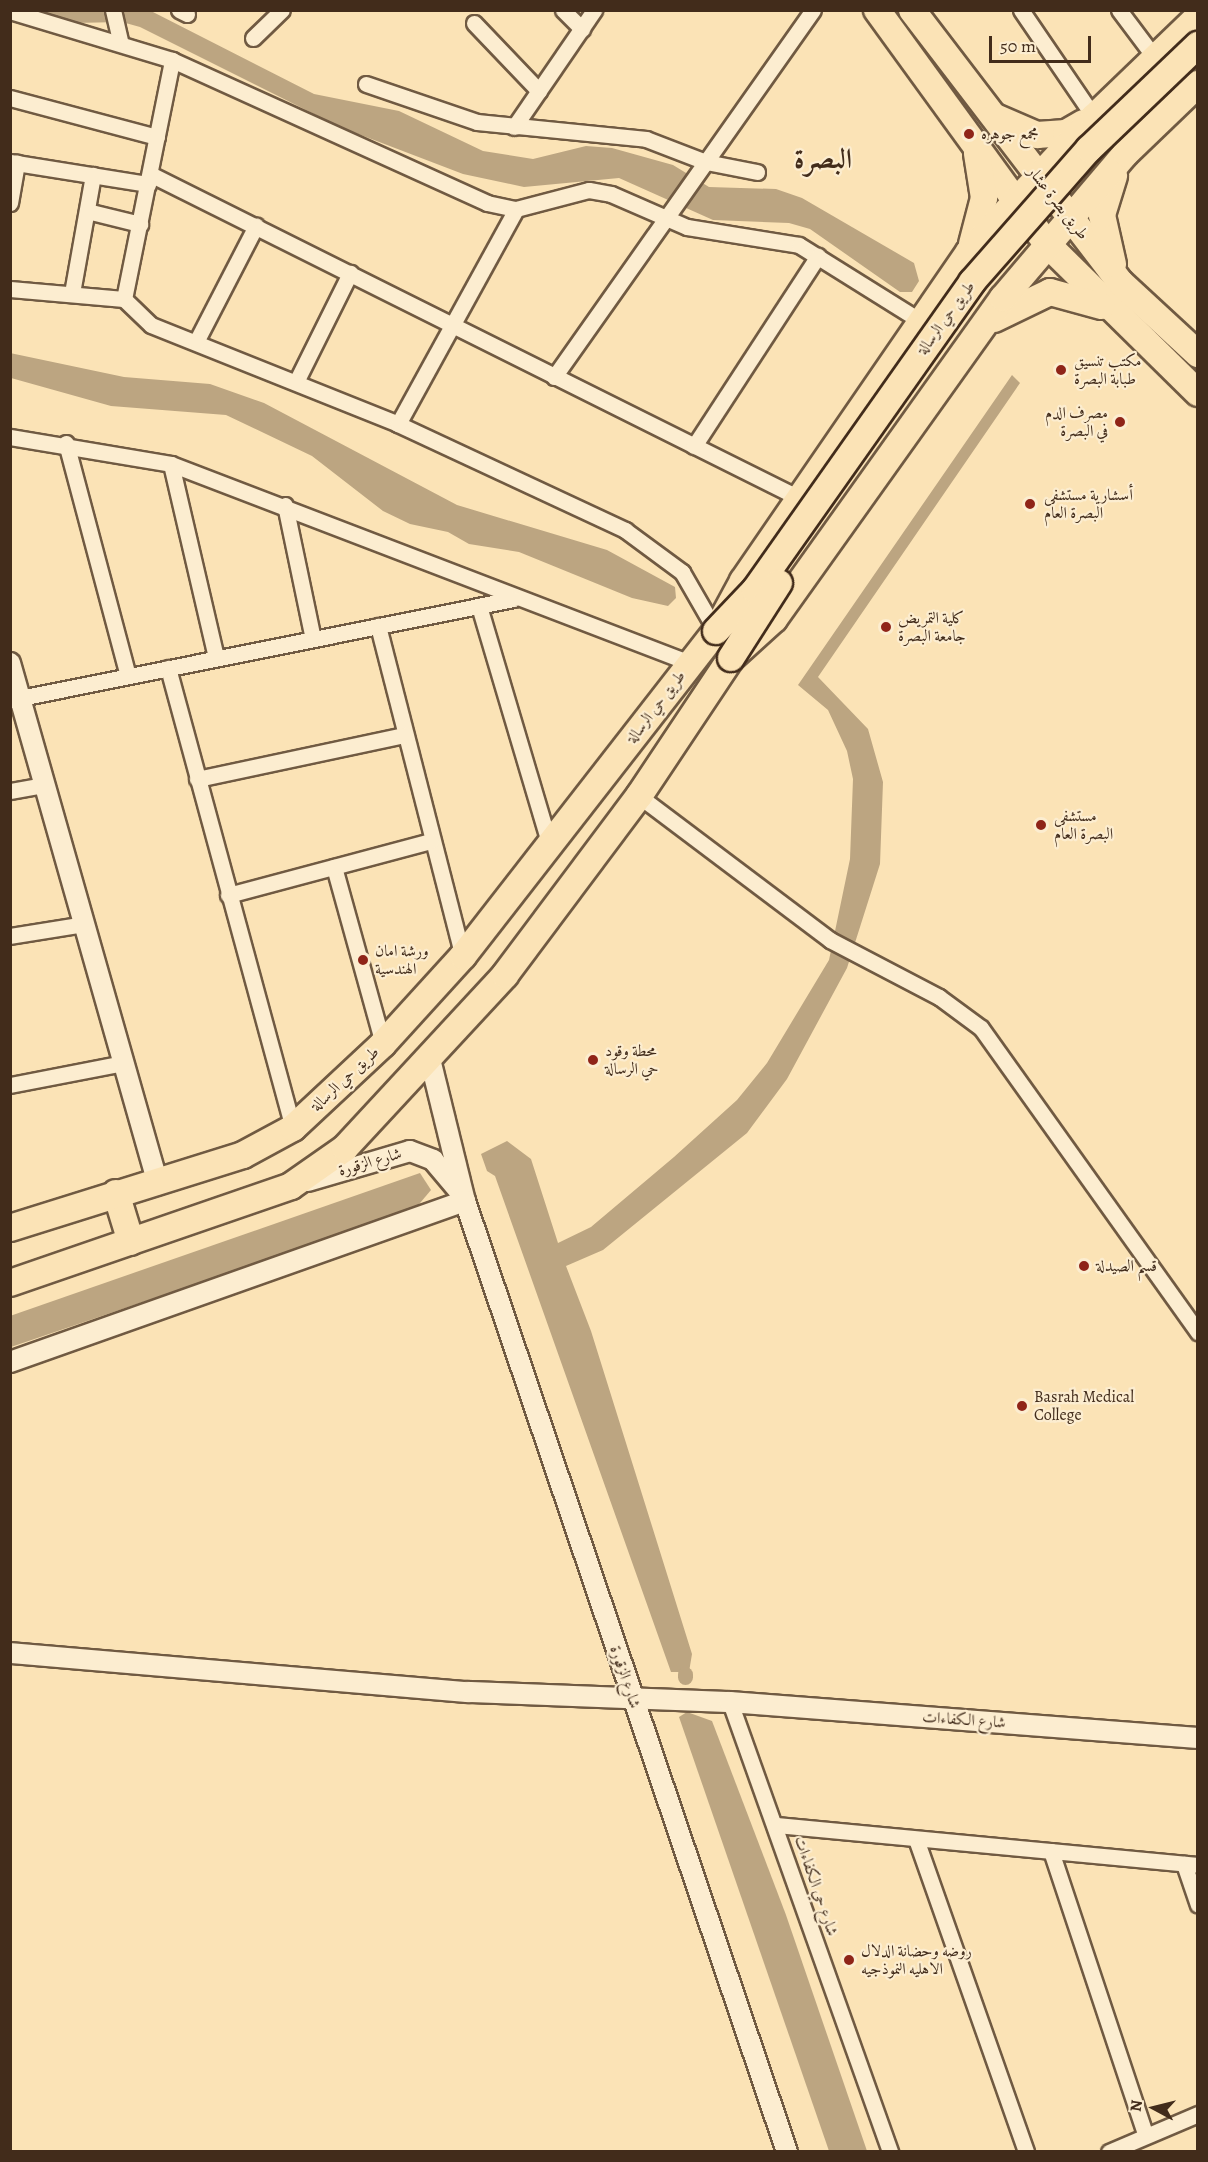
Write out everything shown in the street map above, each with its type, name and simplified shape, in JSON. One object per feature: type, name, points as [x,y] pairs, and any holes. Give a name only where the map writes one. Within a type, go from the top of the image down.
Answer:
[{"type":"main road","points":[[877,10],[1047,244],[1105,307],[1197,393]]},
{"type":"main road","name":"طريق بصرة عشار","points":[[912,10],[984,108],[1122,283],[1197,354]]},
{"type":"main road","points":[[716,631],[798,498],[969,252],[1094,117],[1197,17]]},
{"type":"main road","name":"طريق حي الرسالة","points":[[10,1228],[116,1193],[158,1184],[243,1155],[293,1128],[383,1044],[463,956],[690,663],[761,581],[972,282],[1089,149],[1197,45]]},
{"type":"main road","name":"طريق حي الرسالة","points":[[10,1283],[291,1186],[345,1148],[506,975],[639,796],[731,658],[1000,272],[1111,147],[1197,64]]},
{"type":"main road","name":"طريق حي الرسالة","points":[[731,658],[774,619],[983,326],[1047,244],[1126,153],[1197,84]]},
{"type":"main road","points":[[984,108],[1010,127],[1037,135],[1066,133],[1094,117]]},
{"type":"main road","points":[[969,252],[984,198],[973,142]]},
{"type":"main road","points":[[1122,283],[1104,239],[1102,215],[1126,153]]},
{"type":"main road","points":[[983,326],[1050,292],[1105,307]]},
{"type":"main road","points":[[116,1193],[131,1242]]},
{"type":"street","points":[[113,10],[119,35]]},
{"type":"street","points":[[253,38],[282,10]]},
{"type":"street","points":[[563,10],[582,29]]},
{"type":"street","points":[[514,127],[594,10]]},
{"type":"street","points":[[555,377],[813,10]]},
{"type":"street","points":[[1021,10],[1094,117]]},
{"type":"street","points":[[1119,10],[1155,58]]},
{"type":"street","points":[[10,11],[57,30],[119,35],[380,158],[487,203],[516,209],[589,190],[611,194],[669,215],[785,241],[818,256],[922,322]]},
{"type":"street","points":[[474,23],[539,91]]},
{"type":"street","points":[[124,298],[172,60]]},
{"type":"street","points":[[366,84],[477,122],[646,139],[702,167],[757,172]]},
{"type":"street","points":[[10,99],[158,137]]},
{"type":"street","points":[[10,203],[14,162],[93,175],[149,179],[256,226],[798,498]]},
{"type":"street","points":[[72,293],[93,175]]},
{"type":"street","points":[[398,424],[516,209]]},
{"type":"street","points":[[87,212],[140,224]]},
{"type":"street","points":[[196,342],[256,226]]},
{"type":"street","points":[[694,446],[818,256]]},
{"type":"street","points":[[297,382],[350,273]]},
{"type":"street","points":[[10,289],[124,298],[151,325],[398,424],[626,530],[682,572],[716,631]]},
{"type":"street","points":[[10,437],[66,443],[171,464],[285,505],[513,599],[690,663]]},
{"type":"street","points":[[66,443],[128,676]]},
{"type":"street","points":[[171,464],[216,658]]},
{"type":"street","points":[[285,505],[313,639]]},
{"type":"street","points":[[15,699],[513,599]]},
{"type":"street","points":[[479,606],[550,846]]},
{"type":"street","points":[[378,626],[431,841],[463,956]]},
{"type":"street","points":[[10,663],[15,699],[45,785],[158,1184]]},
{"type":"street","points":[[168,668],[293,1128]]},
{"type":"street","points":[[197,779],[404,735]]},
{"type":"street","points":[[10,791],[45,785]]},
{"type":"street","points":[[639,796],[830,940],[939,997],[981,1028],[1197,1332]]},
{"type":"street","points":[[228,895],[431,841]]},
{"type":"street","points":[[334,867],[383,1044]]},
{"type":"street","points":[[10,936],[84,924]]},
{"type":"street","name":"شارع الزقورة","points":[[430,1059],[465,1201],[787,2151]]},
{"type":"street","points":[[10,1084],[123,1064]]},
{"type":"street","name":"شارع الزقورة","points":[[291,1186],[410,1151],[438,1164],[465,1201]]},
{"type":"street","points":[[10,1362],[465,1201]]},
{"type":"street","name":"شارع الكفاءات","points":[[10,1653],[468,1692],[730,1702],[1197,1738]]},
{"type":"street","name":"شارع حي الكفاءات","points":[[730,1702],[776,1825],[890,2151]]},
{"type":"street","points":[[776,1825],[1191,1864],[1197,1905]]},
{"type":"street","points":[[916,1839],[1026,2151]]},
{"type":"street","points":[[1051,1851],[1146,2136]]},
{"type":"street","points":[[1109,2151],[1197,2114]]},
{"type":"shaded area","points":[[33,11],[151,11],[314,94],[399,111],[483,151],[533,159],[586,146],[612,148],[673,165],[709,187],[776,189],[802,198],[914,263],[919,281],[912,292],[900,292],[810,229],[789,223],[713,220],[619,178],[524,187],[463,174],[340,127],[140,27],[122,22],[73,23]]},
{"type":"shaded area","points":[[10,353],[124,377],[210,384],[264,403],[457,505],[607,550],[675,587],[676,598],[668,606],[632,598],[519,552],[469,544],[448,532],[410,524],[383,511],[312,456],[226,415],[111,406],[11,378]]},
{"type":"shaded area","points":[[1012,375],[1020,383],[818,677],[868,729],[883,782],[880,864],[847,968],[787,1079],[747,1133],[603,1250],[566,1266],[591,1331],[692,1654],[689,1672],[671,1672],[495,1176],[487,1171],[481,1154],[507,1141],[531,1159],[558,1243],[591,1227],[674,1157],[737,1100],[767,1063],[829,960],[850,859],[853,779],[847,751],[828,710],[798,685]]},
{"type":"shaded area","points":[[420,1173],[431,1190],[415,1209],[11,1347],[10,1316]]},
{"type":"shaded area","points":[[687,1712],[712,1721],[786,1915],[867,2151],[829,2151],[679,1717]]},
{"type":"place","name":"مجمع جوهره","points":[[969,134]]},
{"type":"place","name":"مكتب تنسيق طبابة البصرة","points":[[1061,370]]},
{"type":"place","name":"مصرف الدم في البصرة","points":[[1120,422]]},
{"type":"place","name":"أسشارية مستشفى البصرة العام","points":[[1030,504]]},
{"type":"place","name":"كلية التمريض جامعة البصرة","points":[[886,627]]},
{"type":"place","name":"مستشفى البصرة العام","points":[[1041,825]]},
{"type":"place","name":"ورشة امان الهندسية","points":[[363,960]]},
{"type":"place","name":"محطة وقود حي الرسالة","points":[[593,1060]]},
{"type":"place","name":"قسم الصيدلة","points":[[1084,1266]]},
{"type":"place","name":"Basrah Medical College","points":[[1022,1406]]},
{"type":"place","name":"روضه وحضانة الدلال الاهليه النموذجيه","points":[[849,1960]]},
{"type":"district","name":"البصرة","points":[[823,159]]}]
